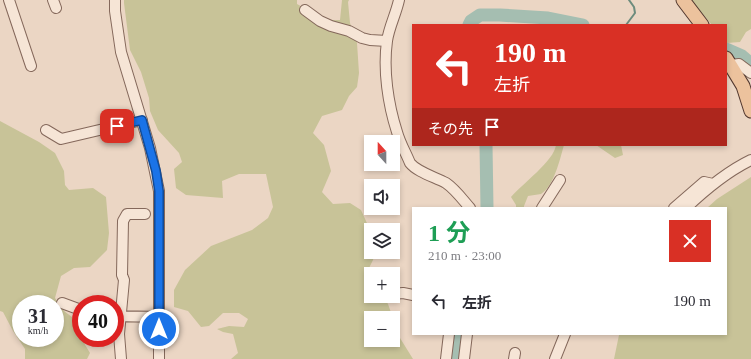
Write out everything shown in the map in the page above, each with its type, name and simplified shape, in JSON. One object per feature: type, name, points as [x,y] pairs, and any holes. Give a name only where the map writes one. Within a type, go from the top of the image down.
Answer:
[{"type":"main road","points":[[683,0],[701,24]]},
{"type":"main road","points":[[729,61],[743,86],[751,111]]},
{"type":"street","points":[[9,0],[31,66]]},
{"type":"street","points":[[115,0],[115,11],[121,52],[156,171],[159,191],[159,359]]},
{"type":"street","points":[[399,0],[391,22],[387,41],[386,58],[387,83],[394,124],[413,167],[448,184],[469,207]]},
{"type":"street","points":[[305,10],[320,21],[349,31],[362,38],[387,41]]},
{"type":"street","points":[[729,61],[739,64],[751,73]]},
{"type":"street","points":[[46,130],[61,139],[142,120]]},
{"type":"street","points":[[687,207],[712,184],[735,168],[751,160]]},
{"type":"street","points":[[543,207],[560,180]]},
{"type":"street","points":[[675,207],[704,182],[712,184]]},
{"type":"street","points":[[122,295],[124,280],[122,275],[123,221],[127,214],[145,214]]},
{"type":"street","points":[[400,293],[412,295]]},
{"type":"street","points":[[124,316],[159,317]]},
{"type":"street","points":[[446,359],[449,335]]},
{"type":"street","points":[[464,359],[466,335]]},
{"type":"street","points":[[554,359],[565,335]]},
{"type":"street","points":[[120,347],[121,359]]},
{"type":"shaded area","points":[[124,0],[297,0],[297,4],[326,20],[340,20],[342,0],[349,0],[350,23],[357,43],[359,73],[357,87],[349,96],[342,110],[322,116],[313,133],[324,145],[331,171],[322,192],[333,204],[350,203],[361,210],[367,223],[364,223],[364,259],[373,259],[370,267],[364,267],[364,303],[387,303],[390,311],[364,311],[364,347],[400,347],[400,338],[413,359],[231,359],[238,353],[233,334],[217,329],[229,326],[244,327],[248,319],[239,313],[223,313],[209,326],[201,327],[188,311],[174,307],[174,290],[185,270],[211,246],[252,230],[268,218],[273,207],[266,174],[239,174],[222,181],[223,198],[186,195],[176,188],[174,169],[182,162],[179,153],[158,130],[150,111],[149,98],[141,72],[130,50]]},
{"type":"shaded area","points":[[691,0],[751,0],[751,29],[746,32],[740,42],[727,43],[727,24],[711,24]]},
{"type":"shaded area","points":[[0,121],[39,142],[55,153],[64,171],[65,185],[69,190],[93,188],[106,197],[109,233],[107,250],[90,267],[74,268],[61,276],[56,295],[12,295],[12,329],[3,312],[0,311]]},
{"type":"shaded area","points":[[556,146],[564,146],[556,172],[550,185],[541,194],[528,196],[524,207],[516,207],[511,197],[544,165]]},
{"type":"shaded area","points":[[597,146],[621,146],[623,155],[615,158]]},
{"type":"shaded area","points":[[751,177],[751,359],[614,359],[619,335],[727,335],[727,207],[708,207],[717,199]]},
{"type":"shaded area","points":[[64,311],[72,317],[72,347],[86,347],[90,353],[87,359],[25,359],[24,347],[64,347]]},
{"type":"waterway","points":[[627,24],[635,13],[634,7],[629,0]]},
{"type":"waterway","points":[[470,24],[471,21],[480,15],[548,18],[578,24]]},
{"type":"waterway","points":[[727,49],[742,56],[751,64]]},
{"type":"waterway","points":[[486,146],[487,207]]},
{"type":"waterway","points":[[455,359],[458,335]]},
{"type":"route","points":[[117,126],[142,120],[156,171],[159,191],[159,329]]}]
